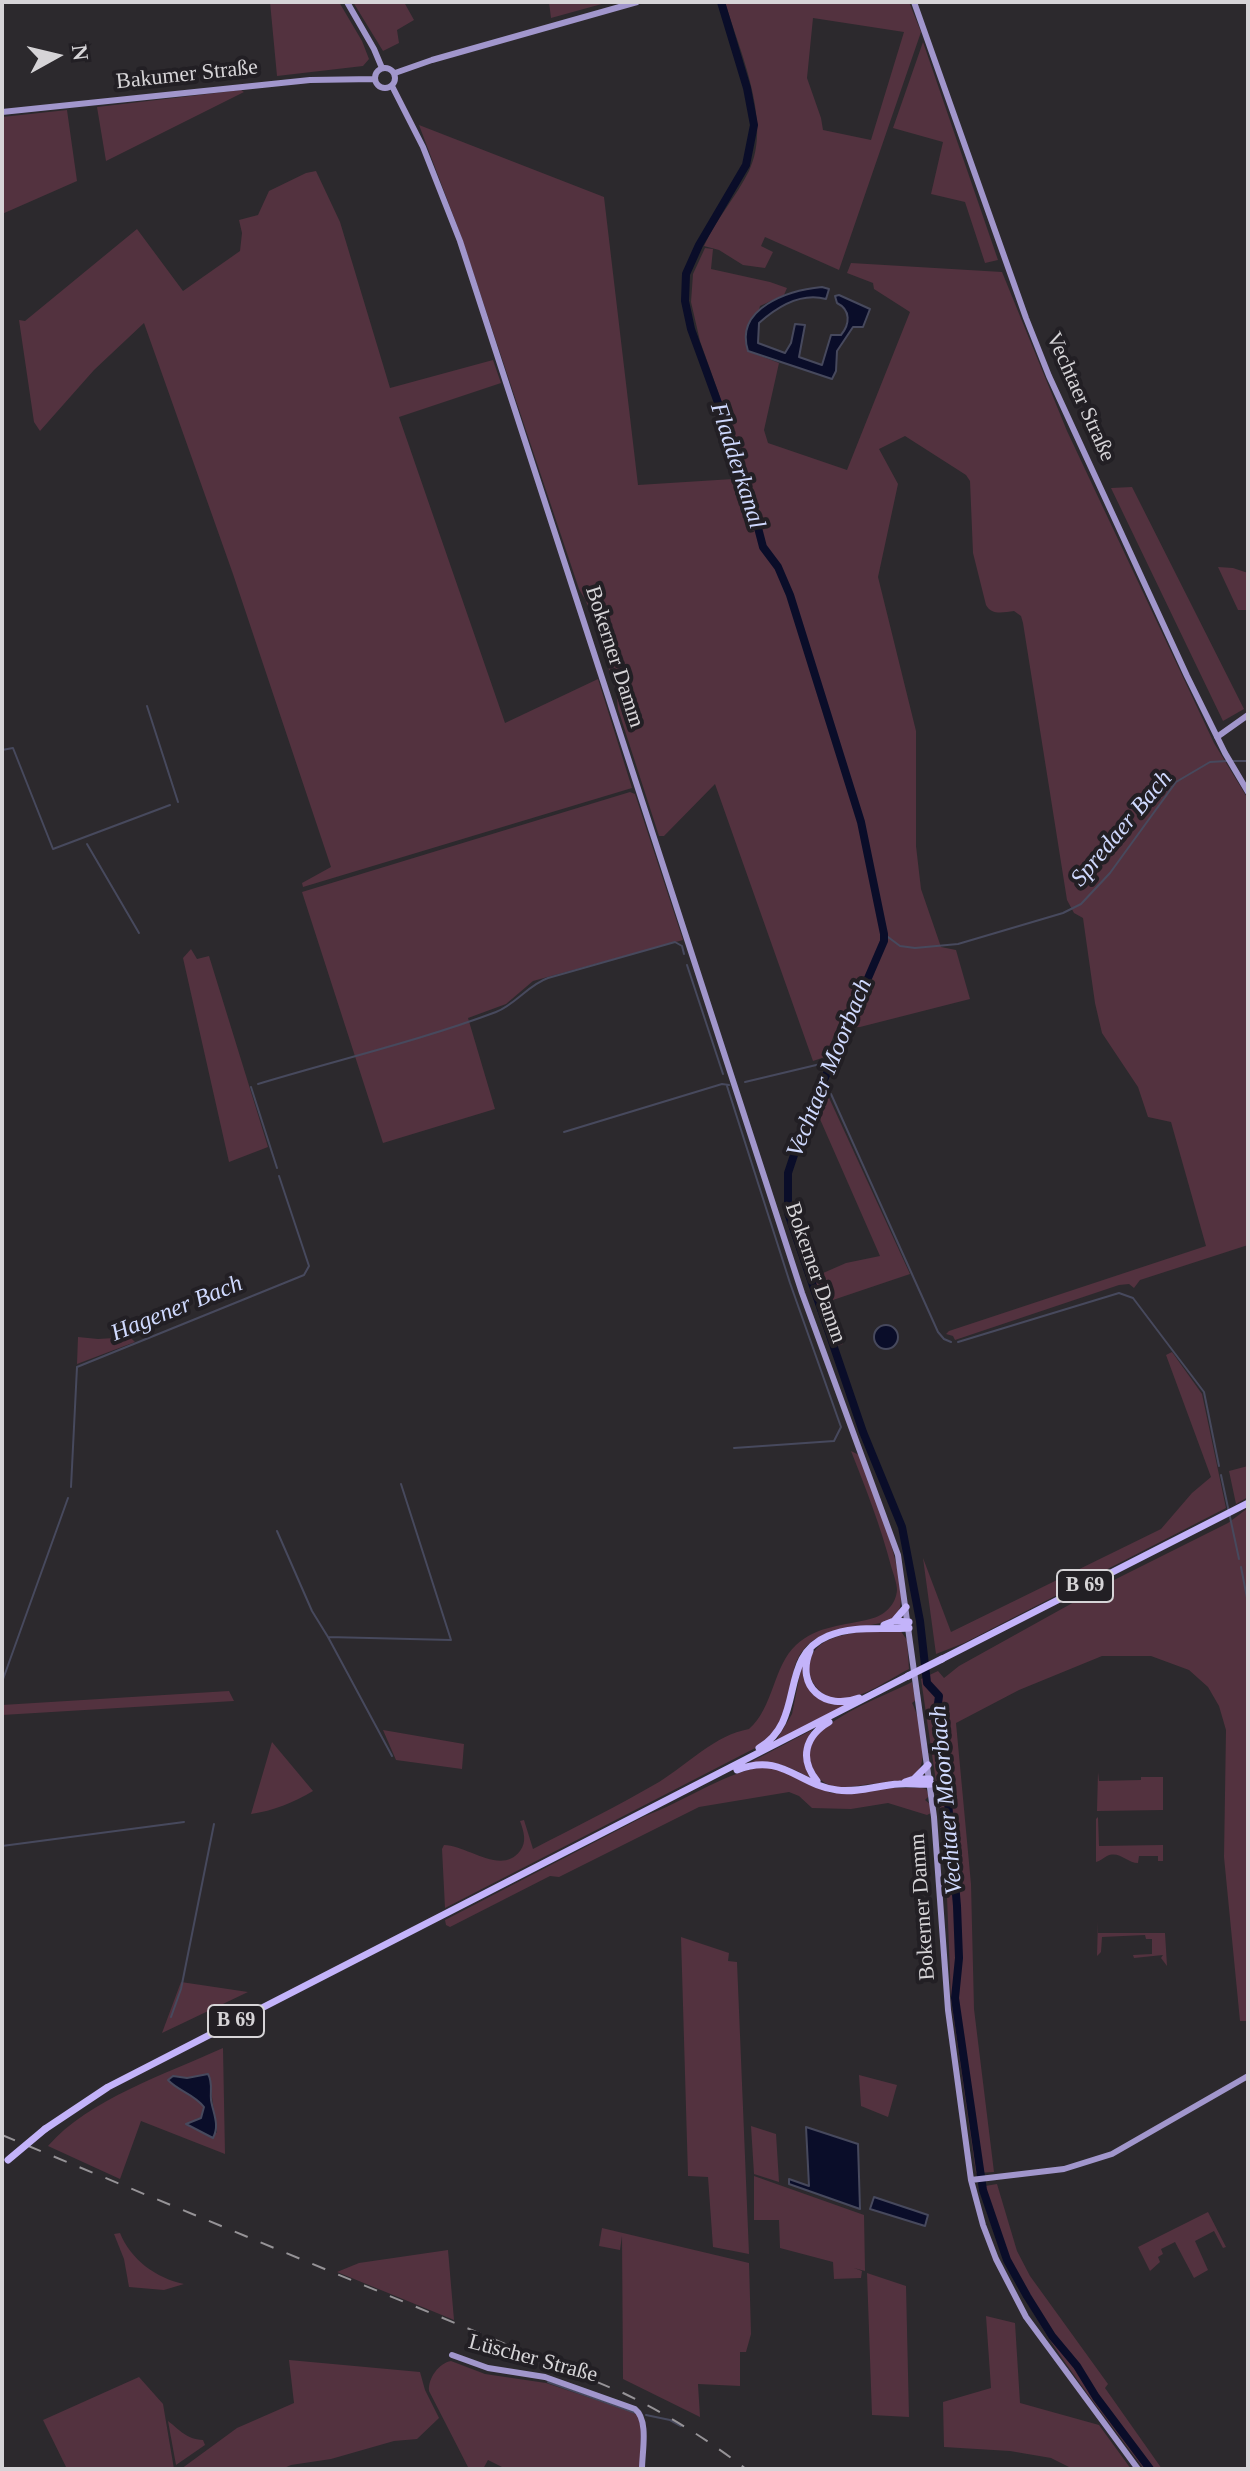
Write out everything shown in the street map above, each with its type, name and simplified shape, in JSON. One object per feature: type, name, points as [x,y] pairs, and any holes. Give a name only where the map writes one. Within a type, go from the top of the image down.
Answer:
[{"type":"main road","points":[[347,2],[382,68]]},
{"type":"main road","points":[[395,73],[637,2]]},
{"type":"main road","name":"Vechtaer Straße","points":[[914,2],[1038,349],[1217,737],[1248,792]]},
{"type":"main road","points":[[382,68],[395,73]]},
{"type":"main road","points":[[382,68],[375,79],[380,86],[392,86],[395,73]]},
{"type":"main road","name":"Bakumer Straße","points":[[2,112],[297,81],[375,79]]},
{"type":"main road","name":"Bokerner Damm","points":[[392,86],[423,147],[460,241],[802,1293],[890,1530],[901,1571],[928,1765],[937,1844],[948,2010],[974,2180],[996,2259],[1026,2317],[1138,2469]]},
{"type":"main road","points":[[1217,737],[1248,715]]},
{"type":"main road","name":"B 69","points":[[5,2163],[45,2129],[108,2087],[1245,1505]]},
{"type":"main road","points":[[877,1627],[894,1621],[906,1607]]},
{"type":"main road","points":[[894,1621],[909,1625]]},
{"type":"main road","points":[[728,1770],[734,1761],[763,1746],[778,1732],[791,1706],[799,1662],[813,1646],[831,1635],[909,1625]]},
{"type":"main road","points":[[813,1646],[805,1664],[806,1674],[808,1683],[820,1697],[847,1702],[887,1687]]},
{"type":"main road","points":[[821,1786],[807,1763],[809,1741],[816,1731],[860,1702]]},
{"type":"main road","points":[[709,1779],[718,1779],[748,1766],[766,1764],[786,1768],[834,1790],[930,1782]]},
{"type":"main road","points":[[900,1784],[914,1779],[928,1765]]},
{"type":"main road","points":[[914,1779],[930,1782]]},
{"type":"main road","points":[[974,2180],[1064,2169],[1112,2154],[1248,2076]]},
{"type":"main road","name":"Lüscher Straße","points":[[452,2355],[488,2368],[545,2377],[640,2412],[642,2469]]},
{"type":"shaded area","points":[[270,2],[339,2],[369,59],[363,66],[277,76]]},
{"type":"shaded area","points":[[353,2],[404,2],[414,20],[397,30],[399,43],[383,51]]},
{"type":"shaded area","points":[[549,2],[609,2],[551,18]]},
{"type":"shaded area","points":[[725,2],[909,2],[921,32],[839,270],[765,237],[761,246],[773,252],[765,268],[743,265],[719,250],[704,246],[749,171],[757,131],[751,86]],"holes":[[[813,18],[904,32],[871,140],[823,130],[807,78]]]},
{"type":"shaded area","points":[[923,42],[998,260],[985,263],[965,202],[931,194],[943,142],[893,128]]},
{"type":"shaded area","points":[[244,92],[106,161],[97,107]]},
{"type":"shaded area","points":[[67,110],[77,181],[2,214],[2,117]]},
{"type":"shaded area","points":[[419,125],[604,197],[638,485],[749,478],[700,341],[691,302],[693,274],[705,248],[713,249],[711,269],[787,288],[784,295],[760,306],[748,351],[779,363],[764,430],[768,443],[847,470],[910,312],[874,289],[873,283],[847,273],[851,263],[1002,272],[1067,431],[1214,743],[1248,799],[1248,1245],[1140,1280],[1134,1288],[1129,1284],[1119,1285],[955,1340],[946,1334],[1206,1246],[1171,1122],[1148,1117],[1138,1087],[1102,1033],[1083,918],[1074,913],[1067,900],[1023,623],[1021,616],[1014,611],[995,612],[986,605],[973,553],[970,481],[966,475],[905,436],[879,449],[898,484],[878,577],[916,731],[916,846],[921,889],[941,947],[956,950],[970,999],[860,1027],[837,1028],[825,1057],[813,1061],[715,784],[664,836],[659,836],[586,601],[579,589],[461,236]]},
{"type":"shaded area","points":[[316,171],[340,222],[390,388],[493,360],[501,383],[399,417],[505,723],[598,679],[632,788],[303,887],[302,883],[331,867],[233,574],[144,323],[94,370],[40,431],[34,422],[19,320],[25,321],[137,229],[183,291],[240,251],[242,233],[239,220],[258,215],[269,191]]},
{"type":"shaded area","points":[[1132,487],[1244,709],[1223,721],[1111,488]]},
{"type":"shaded area","points":[[1218,567],[1248,573],[1248,610],[1238,610]]},
{"type":"shaded area","points":[[630,792],[635,794],[683,940],[533,981],[506,1004],[468,1018],[495,1109],[383,1143],[302,892]]},
{"type":"shaded area","points":[[191,949],[197,959],[209,956],[268,1147],[229,1162],[183,958]]},
{"type":"shaded area","points":[[825,1089],[910,1274],[830,1301],[843,1344],[837,1346],[814,1277],[846,1263],[880,1256],[816,1110]]},
{"type":"shaded area","points":[[78,1337],[130,1337],[135,1342],[77,1364]]},
{"type":"shaded area","points":[[1172,1352],[1202,1394],[1226,1508],[964,1643],[936,1654],[923,1558],[951,1632],[1161,1529],[1192,1493],[1211,1477],[1166,1355]]},
{"type":"shaded area","points":[[851,1451],[859,1455],[895,1559],[901,1600],[896,1616],[871,1625],[826,1634],[810,1642],[799,1656],[793,1672],[786,1713],[765,1743],[445,1908],[444,1845],[503,1861],[512,1858],[524,1844],[520,1821],[524,1820],[533,1849],[612,1808],[659,1782],[725,1737],[749,1729],[764,1710],[788,1654],[804,1638],[822,1630],[875,1618],[888,1609],[896,1595],[896,1581]]},
{"type":"shaded area","points":[[1248,1466],[1248,1497],[1236,1504],[1229,1471]]},
{"type":"shaded area","points":[[1248,1508],[1248,2021],[1240,2021],[1224,1857],[1226,1730],[1219,1706],[1208,1687],[1189,1670],[1151,1656],[1102,1656],[1019,1690],[956,1723],[971,1884],[974,2009],[994,2172],[976,2173],[951,1999],[946,1871],[921,1679],[938,1671],[944,1678],[959,1666],[1112,1581],[1228,1523]]},
{"type":"shaded area","points":[[900,1630],[907,1640],[909,1669],[868,1692],[850,1698],[825,1695],[813,1682],[809,1665],[811,1656],[825,1642],[856,1633]]},
{"type":"shaded area","points":[[803,1659],[814,1695],[830,1704],[846,1705],[776,1741],[792,1714]]},
{"type":"shaded area","points":[[912,1682],[916,1700],[912,1703],[918,1717],[923,1748],[921,1766],[917,1772],[888,1783],[848,1787],[832,1786],[821,1780],[813,1769],[810,1756],[816,1737],[848,1713]]},
{"type":"shaded area","points":[[229,1691],[234,1701],[2,1715],[2,1705]]},
{"type":"shaded area","points":[[383,1730],[464,1744],[462,1769],[396,1760]]},
{"type":"shaded area","points":[[812,1730],[804,1754],[810,1778],[781,1765],[749,1763]]},
{"type":"shaded area","points":[[272,1742],[313,1791],[284,1806],[251,1814]]},
{"type":"shaded area","points":[[760,1767],[780,1769],[831,1793],[889,1788],[926,1789],[929,1796],[925,1800],[930,1804],[931,1813],[927,1815],[888,1803],[851,1809],[812,1808],[799,1796],[789,1792],[699,1807],[559,1877],[550,1876],[450,1927],[446,1925],[445,1920],[645,1816],[730,1776]]},
{"type":"shaded area","points":[[1098,1772],[1099,1781],[1163,1777],[1163,1810],[1097,1811]]},
{"type":"shaded area","points":[[1098,1817],[1099,1846],[1163,1845],[1163,1861],[1158,1861],[1158,1856],[1139,1856],[1138,1863],[1111,1855],[1096,1862]]},
{"type":"shaded area","points":[[1098,1921],[1098,1933],[1165,1933],[1167,1966],[1161,1958],[1163,1955],[1134,1958],[1133,1955],[1152,1954],[1152,1939],[1146,1939],[1145,1935],[1102,1937],[1101,1952],[1097,1956]]},
{"type":"shaded area","points":[[681,1937],[729,1953],[728,1961],[737,1962],[749,2254],[713,2247],[708,2177],[688,2176]]},
{"type":"shaded area","points":[[181,1982],[248,1992],[162,2033]]},
{"type":"shaded area","points":[[223,2048],[225,2154],[141,2121],[120,2179],[48,2146],[65,2129],[106,2101]],"holes":[[[173,2076],[188,2078],[211,2090],[217,2133],[196,2119],[201,2118],[205,2107],[192,2094],[176,2087]]]},
{"type":"shaded area","points":[[859,2075],[897,2085],[888,2117],[861,2106]]},
{"type":"shaded area","points":[[751,2126],[776,2134],[779,2182],[754,2174]]},
{"type":"shaded area","points":[[754,2176],[864,2215],[865,2271],[854,2268],[862,2271],[861,2278],[834,2279],[833,2262],[780,2248],[779,2220],[754,2220]]},
{"type":"shaded area","points":[[997,2184],[1017,2251],[1030,2276],[1108,2384],[1105,2388],[1162,2469],[1144,2469],[1072,2372],[1029,2305],[994,2233],[979,2187]]},
{"type":"shaded area","points":[[1208,2212],[1226,2247],[1223,2248],[1214,2231],[1195,2241],[1208,2270],[1194,2278],[1175,2242],[1161,2249],[1160,2262],[1150,2271],[1138,2247]]},
{"type":"shaded area","points":[[602,2228],[749,2263],[751,2334],[746,2352],[740,2352],[740,2386],[698,2384],[700,2417],[623,2379],[622,2236],[620,2250],[599,2246]]},
{"type":"shaded area","points":[[120,2233],[131,2252],[146,2266],[184,2284],[164,2290],[129,2287],[124,2259],[114,2234]]},
{"type":"shaded area","points":[[448,2250],[454,2320],[337,2272],[359,2263]]},
{"type":"shaded area","points":[[867,2273],[906,2286],[909,2417],[872,2415]]},
{"type":"shaded area","points":[[986,2316],[1015,2323],[1020,2403],[1099,2425],[1131,2469],[1073,2469],[1051,2458],[1010,2451],[944,2447],[943,2402],[991,2388]]},
{"type":"shaded area","points":[[289,2360],[420,2372],[439,2418],[417,2439],[394,2441],[282,2469],[181,2469],[237,2428],[294,2403]]},
{"type":"shaded area","points":[[451,2361],[485,2374],[546,2383],[638,2414],[641,2420],[640,2469],[506,2469],[488,2460],[483,2469],[469,2469],[429,2391],[435,2372]]},
{"type":"shaded area","points":[[139,2377],[163,2404],[174,2469],[67,2469],[43,2420]]},
{"type":"shaded area","points":[[168,2421],[188,2436],[203,2440],[205,2445],[176,2465]]},
{"type":"water","points":[[822,287],[829,289],[826,299],[808,297],[790,302],[759,323],[758,343],[785,353],[791,343],[795,324],[805,325],[799,357],[822,365],[831,335],[841,335],[847,322],[847,313],[837,303],[835,296],[870,309],[863,327],[853,327],[837,351],[836,371],[832,379],[748,351],[746,336],[749,323],[767,304],[795,292]]},
{"type":"water","points":[[886,1325],[897,1332],[898,1337],[891,1348],[886,1349],[875,1342],[874,1337],[881,1326]]},
{"type":"water","points":[[208,2074],[216,2124],[213,2138],[186,2124],[201,2118],[204,2107],[168,2080],[173,2076],[187,2078]]},
{"type":"water","points":[[806,2127],[858,2144],[860,2209],[789,2184],[789,2179],[809,2186]]},
{"type":"water","points":[[874,2197],[928,2215],[925,2226],[870,2209]]},
{"type":"waterway","name":"Vechtaer Moorbach","points":[[721,2],[747,88],[754,125],[746,165],[699,245],[686,274],[685,301],[691,329],[744,474],[763,547],[778,567],[790,595],[861,822],[884,934],[884,941],[802,1131],[788,1173],[788,1213],[863,1432],[902,1527],[920,1621],[927,1683],[939,1696],[936,1719],[943,1744],[957,1906],[959,1958],[955,1998],[983,2190],[1007,2260],[1027,2296],[1052,2336],[1150,2469]]},
{"type":"waterway","points":[[147,706],[178,802]]},
{"type":"waterway","points":[[2,750],[13,748],[53,849],[170,805]]},
{"type":"waterway","name":"Spredaer Bach","points":[[884,934],[900,946],[915,948],[958,944],[1063,913],[1081,904],[1110,873],[1176,782],[1210,762],[1227,761]]},
{"type":"waterway","name":"Spredaer Bach","points":[[1233,761],[1248,761]]},
{"type":"waterway","points":[[87,844],[139,933]]},
{"type":"waterway","name":"Hagener Bach","points":[[258,1084],[496,1012],[548,978],[675,942],[682,946],[684,954]]},
{"type":"waterway","name":"Hagener Bach","points":[[687,965],[723,1074]]},
{"type":"waterway","name":"Hagener Bach","points":[[745,1082],[833,1061]]},
{"type":"waterway","points":[[564,1132],[722,1084],[729,1085]]},
{"type":"waterway","points":[[727,1086],[790,1283],[841,1427],[834,1441],[734,1448]]},
{"type":"waterway","name":"Hagener Bach","points":[[251,1087],[277,1168]]},
{"type":"waterway","points":[[831,1094],[938,1332],[951,1342]]},
{"type":"waterway","name":"Hagener Bach","points":[[71,1487],[77,1367],[304,1275],[309,1266],[279,1176]]},
{"type":"waterway","points":[[958,1342],[1119,1293],[1133,1298],[1204,1392],[1219,1466]]},
{"type":"waterway","points":[[1221,1475],[1239,1559]]},
{"type":"waterway","points":[[392,1756],[328,1637],[451,1640],[401,1484]]},
{"type":"waterway","name":"Hagener Bach","points":[[2,1682],[68,1498]]},
{"type":"waterway","points":[[277,1531],[312,1611],[328,1637]]},
{"type":"waterway","points":[[1241,1567],[1248,1603]]},
{"type":"waterway","points":[[2,1846],[184,1822]]},
{"type":"waterway","points":[[171,2017],[181,1989],[214,1824]]},
{"type":"waterway","points":[[548,2382],[636,2413]]},
{"type":"waterway","points":[[646,2415],[670,2420],[681,2426]]},
{"type":"railway","points":[[2,2135],[621,2392],[685,2427],[746,2469]]},
{"type":"water label","name":"Fladderkanal","points":[[737,466]]}]
